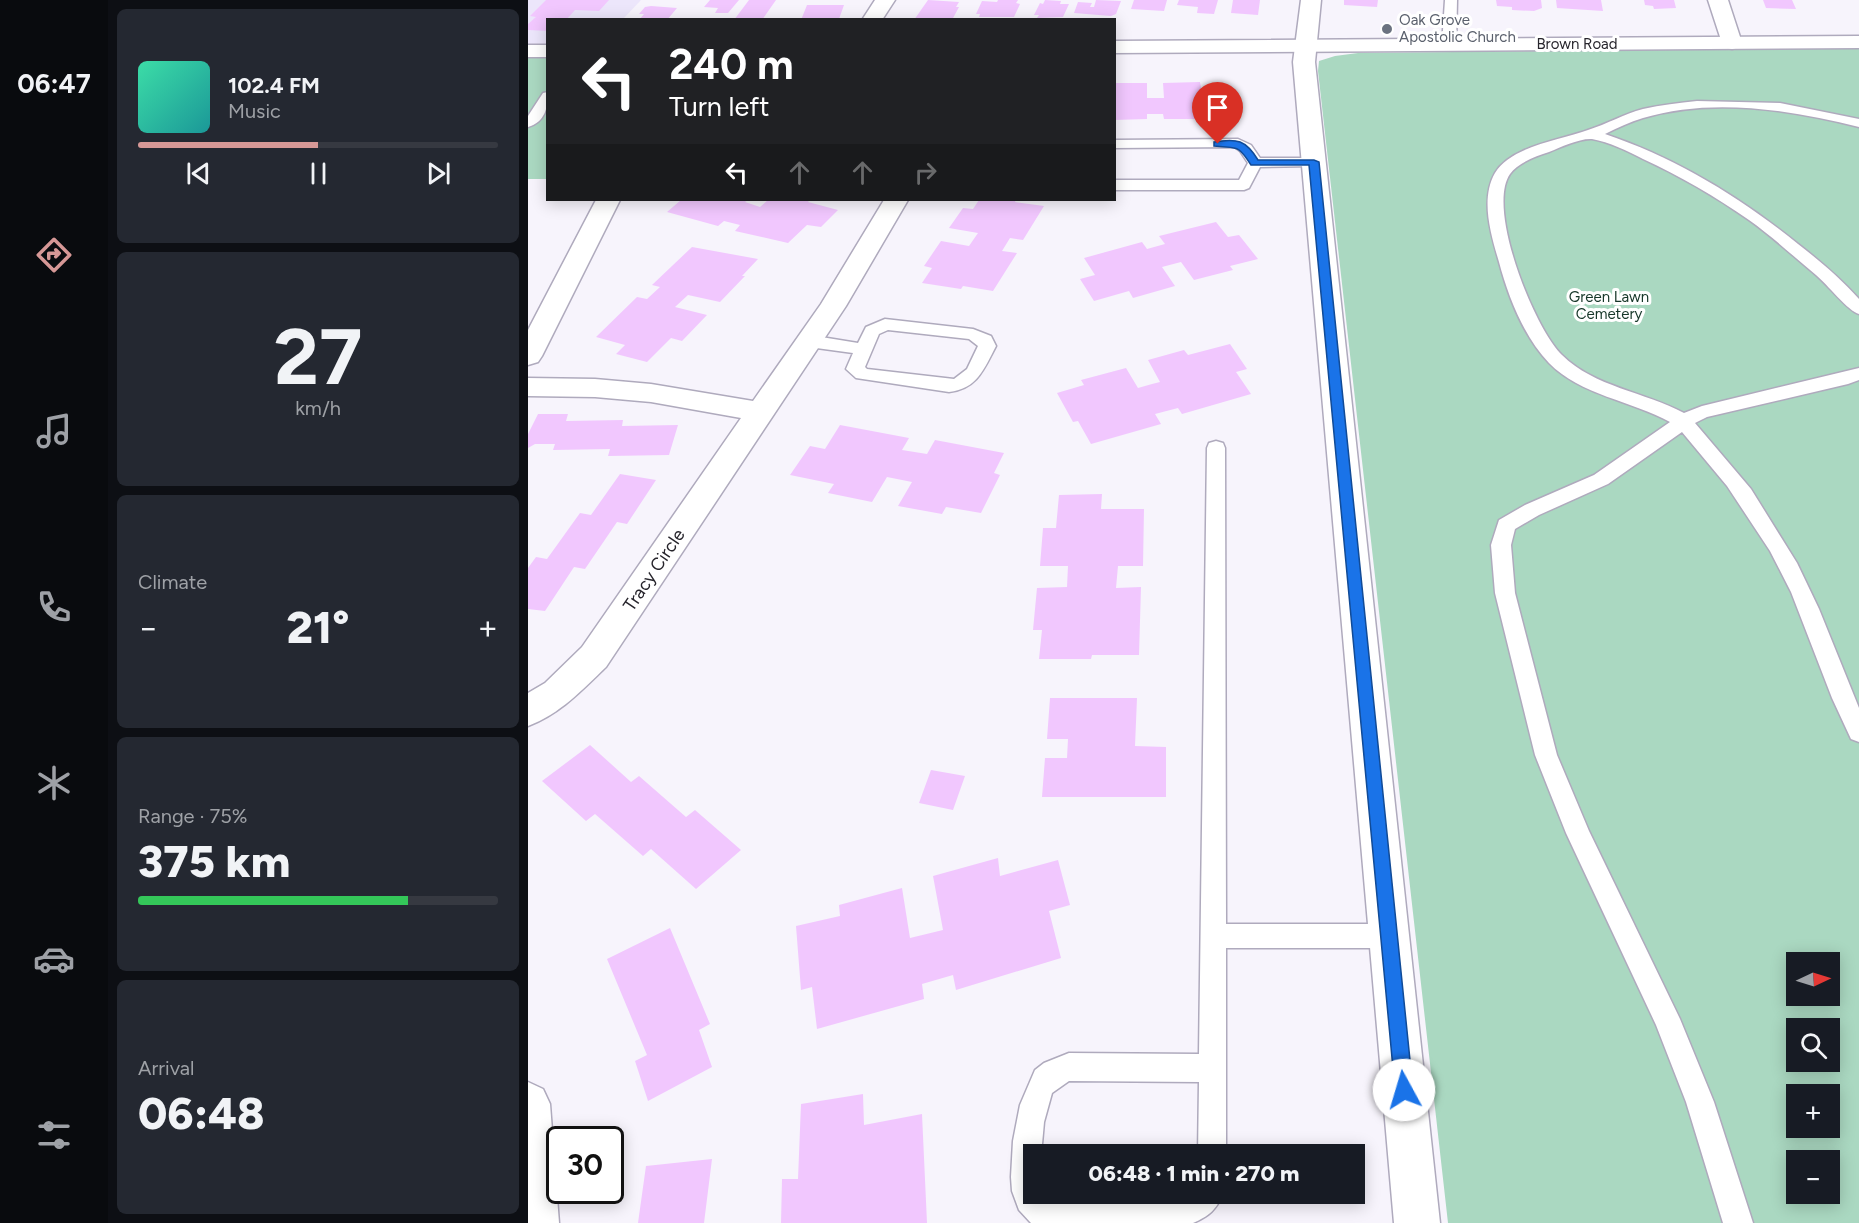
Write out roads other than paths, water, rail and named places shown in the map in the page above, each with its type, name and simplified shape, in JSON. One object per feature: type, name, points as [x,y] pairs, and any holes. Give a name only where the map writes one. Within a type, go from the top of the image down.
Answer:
[{"type":"street","points":[[873,18],[885,0]]},
{"type":"street","points":[[1311,0],[1304,62],[1418,1223]]},
{"type":"street","points":[[1718,0],[1732,43]]},
{"type":"street","name":"Brown Road","points":[[1116,47],[1859,42]]},
{"type":"street","points":[[528,51],[546,51]]},
{"type":"street","points":[[528,356],[607,201]]},
{"type":"street","name":"Tracy Circle","points":[[528,711],[556,693],[594,657],[833,306],[895,201]]},
{"type":"street","points":[[528,387],[595,388],[651,393],[762,412]]},
{"type":"street","points":[[528,1104],[536,1223]]},
{"type":"lane","points":[[1449,45],[1451,0]]},
{"type":"lane","points":[[528,123],[537,115],[546,99]]},
{"type":"lane","points":[[1859,123],[1822,112],[1781,107],[1684,107],[1647,112],[1619,121],[1591,134],[1547,147],[1522,159],[1502,174],[1496,196],[1499,229],[1518,296],[1531,326],[1554,358],[1578,376],[1682,421],[1733,480],[1770,531],[1801,591],[1859,732]]},
{"type":"lane","points":[[1591,134],[1635,149],[1677,169],[1755,217],[1836,283],[1859,309]]},
{"type":"lane","points":[[1116,144],[1238,144],[1246,148],[1254,163]]},
{"type":"lane","points":[[1254,163],[1314,162]]},
{"type":"lane","points":[[1116,185],[1244,184],[1254,163]]},
{"type":"lane","points":[[885,324],[973,334],[985,340],[987,346],[971,378],[957,386],[862,374],[855,369],[863,349],[872,331],[885,324]]},
{"type":"lane","points":[[809,341],[863,349]]},
{"type":"lane","points":[[1738,1223],[1700,1102],[1667,1019],[1578,833],[1546,755],[1506,593],[1501,545],[1506,525],[1525,512],[1614,473],[1682,421],[1702,412],[1842,380],[1859,374]]},
{"type":"lane","points":[[1212,1144],[1216,448]]},
{"type":"lane","points":[[1214,936],[1389,936]]},
{"type":"lane","points":[[1029,1144],[1034,1096],[1042,1081],[1053,1073],[1069,1067],[1213,1068]]},
{"type":"lane","points":[[1032,1204],[1038,1212],[1050,1215],[1174,1214],[1191,1210],[1199,1204]]},
{"type":"place","name":"Oak Grove Apostolic Church","points":[[1387,29]]},
{"type":"park label","name":"Green Lawn Cemetery","points":[[1609,306]]}]
